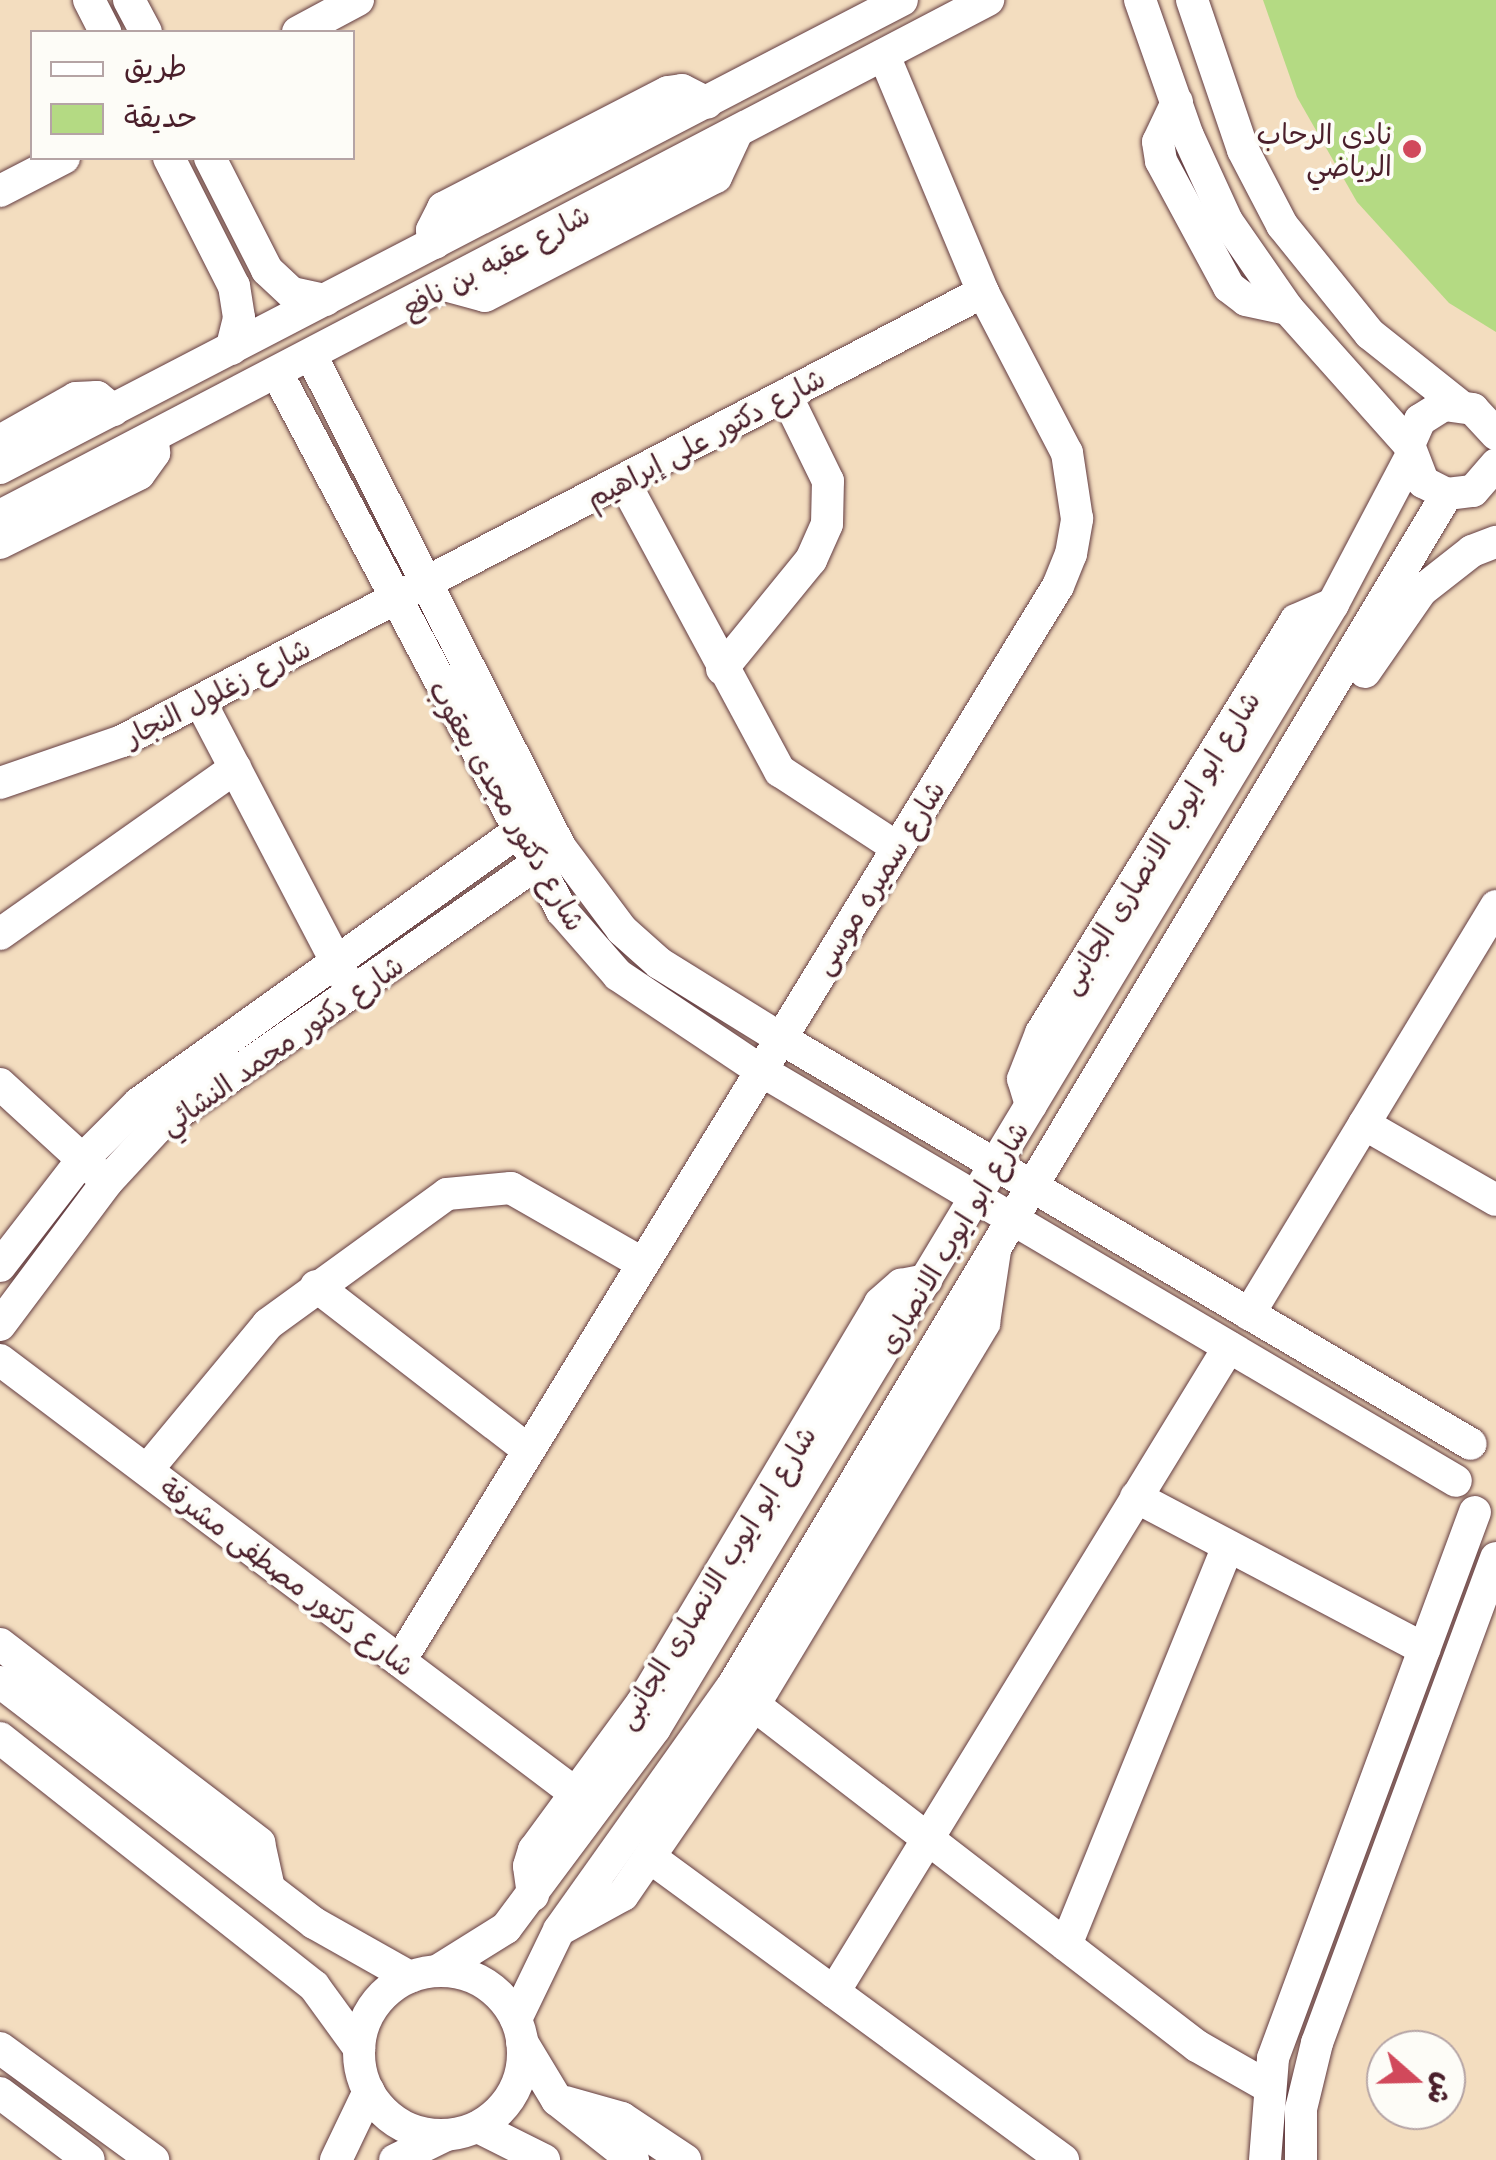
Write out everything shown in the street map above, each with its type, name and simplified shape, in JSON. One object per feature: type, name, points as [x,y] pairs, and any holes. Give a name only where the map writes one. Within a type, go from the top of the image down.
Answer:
[{"type":"street","points":[[88,0],[104,30]]},
{"type":"street","points":[[129,0],[145,30]]},
{"type":"street","points":[[302,30],[358,0]]},
{"type":"street","points":[[1140,0],[1227,221],[1288,309],[1409,451],[1423,482],[1447,494],[1492,478]]},
{"type":"street","points":[[1192,0],[1243,150],[1282,225],[1370,334],[1458,404],[1473,408],[1496,432]]},
{"type":"street","name":"شارع عقبه بن نافع","points":[[0,516],[735,136],[983,1]]},
{"type":"street","name":"شارع عقبه بن نافع","points":[[0,468],[707,102],[890,3]]},
{"type":"street","name":"شارع سميره موسى","points":[[400,1661],[1058,586],[1077,519],[1067,453],[982,292],[884,55]]},
{"type":"street","points":[[0,191],[60,160]]},
{"type":"street","points":[[170,160],[234,286],[239,318],[231,349]]},
{"type":"street","points":[[211,160],[268,270],[292,293],[325,300]]},
{"type":"street","name":"شارع دكتور على إبراهيم","points":[[426,582],[982,292]]},
{"type":"street","name":"شارع دكتور مجدى يعقوب","points":[[312,357],[426,582],[548,855],[562,911],[618,975],[760,1070],[1456,1481]]},
{"type":"street","name":"شارع دكتور مجدى يعقوب","points":[[278,375],[393,600],[531,822]]},
{"type":"street","points":[[722,669],[811,560],[828,524],[825,470],[786,395]]},
{"type":"street","points":[[0,441],[76,398],[97,397],[113,410]]},
{"type":"street","name":"شارع ابو ايوب الانصارى","points":[[424,1974],[506,1928],[655,1728],[1333,604],[1409,451],[1420,420],[1458,404]]},
{"type":"street","points":[[0,543],[139,474],[154,453],[153,438]]},
{"type":"street","points":[[623,480],[780,770],[896,847]]},
{"type":"street","name":"شارع ابو ايوب الانصارى","points":[[519,2030],[559,1930],[701,1736],[994,1248],[1366,651],[1447,494]]},
{"type":"street","points":[[1366,651],[1420,591],[1472,551],[1496,542]]},
{"type":"street","name":"شارع زغلول النجار","points":[[0,783],[64,766],[426,582]]},
{"type":"street","points":[[200,700],[353,995]]},
{"type":"street","points":[[0,934],[234,768]]},
{"type":"street","name":"شارع دكتور محمد النشائي","points":[[0,1325],[140,1103],[531,822]]},
{"type":"street","name":"شارع دكتور مجدى يعقوب","points":[[548,855],[640,946],[780,1038],[1249,1314],[1483,1439]]},
{"type":"street","name":"شارع دكتور محمد النشائي","points":[[0,1266],[95,1171],[353,995],[548,855]]},
{"type":"street","points":[[1249,1314],[1494,915]]},
{"type":"street","points":[[0,1084],[95,1171]]},
{"type":"street","points":[[1364,1124],[1496,1200]]},
{"type":"street","points":[[147,1470],[268,1324],[447,1194],[490,1185],[531,1196],[642,1263]]},
{"type":"street","points":[[559,1930],[614,1902],[651,1858],[754,1706],[984,1323],[994,1248]]},
{"type":"street","name":"شارع ابو ايوب الانصارى الجانبى","points":[[532,1896],[529,1866],[534,1850],[642,1703],[880,1303],[900,1285],[927,1280]]},
{"type":"street","points":[[316,1286],[528,1450]]},
{"type":"street","points":[[834,1992],[1228,1347]]},
{"type":"street","name":"شارع دكتور مصطفى مشرفة","points":[[0,1360],[575,1793]]},
{"type":"street","points":[[1264,2160],[1266,2086],[1305,1964],[1424,1648],[1485,1515],[1456,1481],[1483,1439]]},
{"type":"street","points":[[1136,1497],[1424,1648]]},
{"type":"street","points":[[1066,1946],[1228,1548]]},
{"type":"street","points":[[1302,2160],[1306,2075],[1496,1558]]},
{"type":"street","points":[[0,1644],[258,1844],[269,1888]]},
{"type":"street","points":[[0,1682],[345,1944],[424,1974],[492,1988],[557,2100],[633,2160]]},
{"type":"street","points":[[754,1706],[1219,2062],[1266,2086]]},
{"type":"street","points":[[0,1738],[314,1986],[359,2048],[369,2091],[392,2120],[444,2136]]},
{"type":"street","points":[[651,1858],[1064,2160]]},
{"type":"street","points":[[359,2048],[376,2003],[424,1974]]},
{"type":"street","points":[[394,2160],[444,2136],[478,2126],[513,2091],[519,2030]]},
{"type":"street","points":[[0,2048],[153,2160]]},
{"type":"street","points":[[336,2160],[369,2091]]},
{"type":"street","points":[[0,2094],[88,2160]]},
{"type":"street","points":[[557,2100],[622,2118],[685,2160]]},
{"type":"street","points":[[478,2126],[544,2160]]},
{"type":"green space","name":"نادي الرحاب الرياضي","points":[[1263,0],[1496,0],[1496,332],[1449,303],[1357,202],[1297,97]]},
{"type":"place","name":"نادي الرحاب الرياضي","points":[[1412,149]]}]
